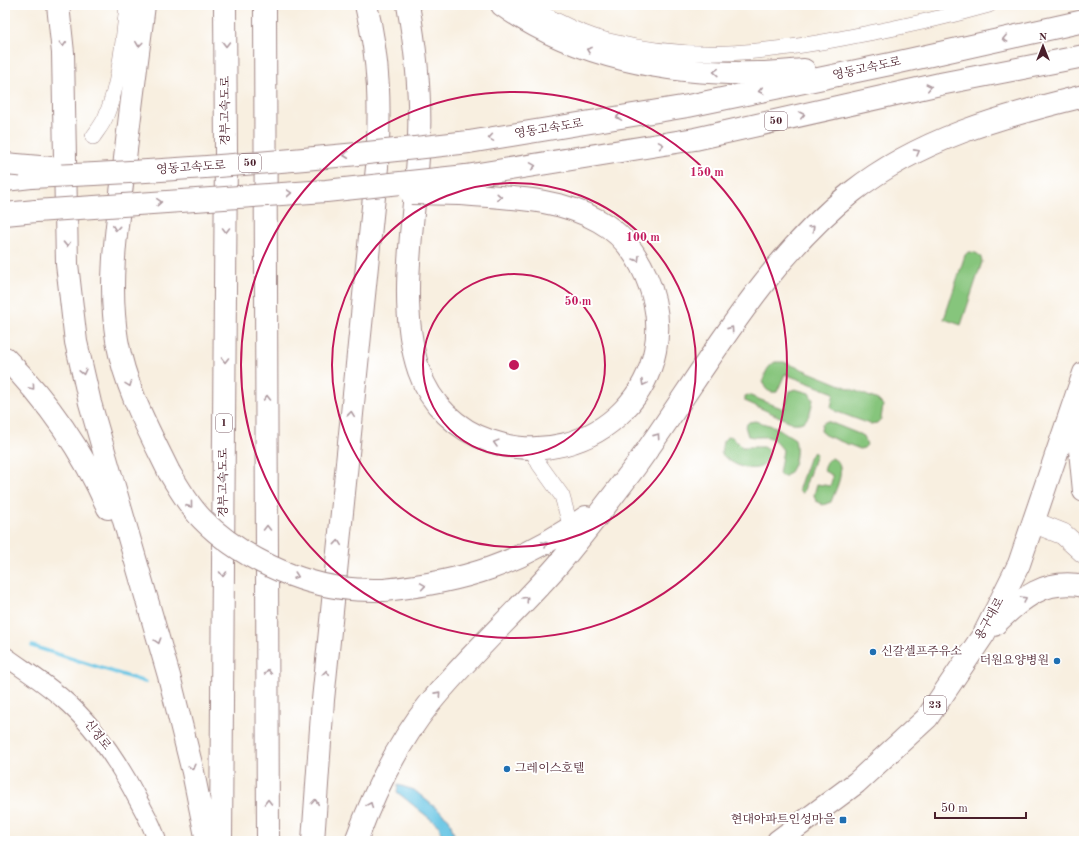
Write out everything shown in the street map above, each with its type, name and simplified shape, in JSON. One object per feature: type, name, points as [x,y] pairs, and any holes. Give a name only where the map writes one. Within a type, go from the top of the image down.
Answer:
[{"type":"main road","points":[[58,5],[63,53],[67,264],[76,342],[90,403],[183,733],[201,806],[207,841]]},
{"type":"main road","points":[[144,5],[116,233],[113,301],[117,340],[126,378],[139,411],[169,472],[184,497],[201,518],[221,537],[253,558],[292,575],[321,584],[350,589],[384,590],[451,581],[478,573],[536,549],[571,528],[611,496],[634,468]]},
{"type":"main road","name":"경부고속도로","points":[[221,841],[226,152],[225,5]]},
{"type":"main road","points":[[265,5],[268,841]]},
{"type":"main road","points":[[313,841],[325,676],[377,167],[380,115],[378,78],[374,38],[366,5]]},
{"type":"main road","points":[[5,214],[326,190],[463,185],[565,206],[598,220],[613,229],[635,254],[643,268],[653,296],[656,329],[652,362],[640,390],[614,420],[581,438],[564,445],[531,448],[497,444],[480,438],[454,422],[432,398],[419,372],[414,355],[408,306],[420,118],[418,79],[408,5]]},
{"type":"main road","points":[[502,5],[520,18],[552,35],[590,51],[666,68],[710,72],[759,73],[895,63]]},
{"type":"main road","name":"영동고속도로","points":[[5,180],[31,177],[114,174],[320,158],[468,142],[688,106],[895,63],[1084,21]]},
{"type":"main road","name":"50","points":[[463,185],[695,139],[940,84],[1084,56]]},
{"type":"main road","points":[[356,841],[379,786],[398,749],[429,704],[558,564],[634,468],[768,278],[795,244],[853,191],[890,167],[939,140],[978,124],[1022,111],[1084,96]]},
{"type":"main road","points":[[5,164],[114,174]]},
{"type":"main road","points":[[5,358],[44,402],[94,476],[134,568],[147,604]]},
{"type":"main road","points":[[1081,382],[1078,430],[1084,491]]},
{"type":"main road","name":"용구대로","points":[[778,841],[856,783],[927,718],[984,634],[1019,564],[1081,382]]},
{"type":"main road","points":[[1033,522],[1063,534],[1084,553]]},
{"type":"main road","points":[[984,634],[1022,599],[1046,587],[1067,583],[1084,586]]},
{"type":"street","points":[[93,138],[106,117],[116,84],[123,47],[127,5]]},
{"type":"street","points":[[526,5],[573,29],[609,41],[652,49],[699,54],[730,54],[805,46],[875,32],[989,5]]},
{"type":"street","points":[[531,448],[539,464],[562,496],[571,528]]},
{"type":"street","name":"신정로","points":[[5,656],[61,697],[85,719],[103,740],[132,787],[158,841]]},
{"type":"green space","points":[[968,252],[978,254],[981,257],[982,262],[961,325],[944,319],[965,255]]},
{"type":"green space","points":[[775,362],[784,362],[878,400],[883,405],[881,419],[877,423],[870,424],[835,411],[831,407],[834,393],[785,374],[777,392],[772,392],[766,389],[763,382],[767,370]]},
{"type":"green space","points":[[795,389],[809,393],[813,400],[808,418],[798,423],[793,423],[745,401],[745,396],[748,395],[784,409],[790,391]]},
{"type":"green space","points":[[755,421],[776,427],[795,439],[796,449],[794,464],[786,476],[781,476],[779,474],[783,450],[778,444],[774,440],[767,437],[748,436],[745,426],[749,422]]},
{"type":"green space","points":[[827,421],[864,436],[867,445],[860,449],[827,436],[821,431],[822,424]]},
{"type":"green space","points":[[731,436],[742,447],[763,447],[768,450],[767,459],[763,465],[757,468],[741,467],[726,458],[721,453],[723,441],[727,437]]},
{"type":"green space","points":[[814,452],[816,454],[803,493],[799,491],[799,488],[810,456]]},
{"type":"green space","points":[[832,458],[840,466],[840,478],[831,502],[823,505],[816,501],[814,495],[817,484],[830,486],[832,475],[824,471],[827,461]]},
{"type":"water","points":[[398,785],[414,790],[449,819],[456,841],[443,841],[439,826],[397,792]]},
{"type":"waterway","points":[[32,646],[145,682]]},
{"type":"place","name":"신갈셀프주유소","points":[[873,652]]},
{"type":"place","name":"더원요양병원","points":[[1057,661]]},
{"type":"place","name":"그레이스호텔","points":[[507,769]]},
{"type":"place","name":"현대아파트인성마을","points":[[843,820]]}]
